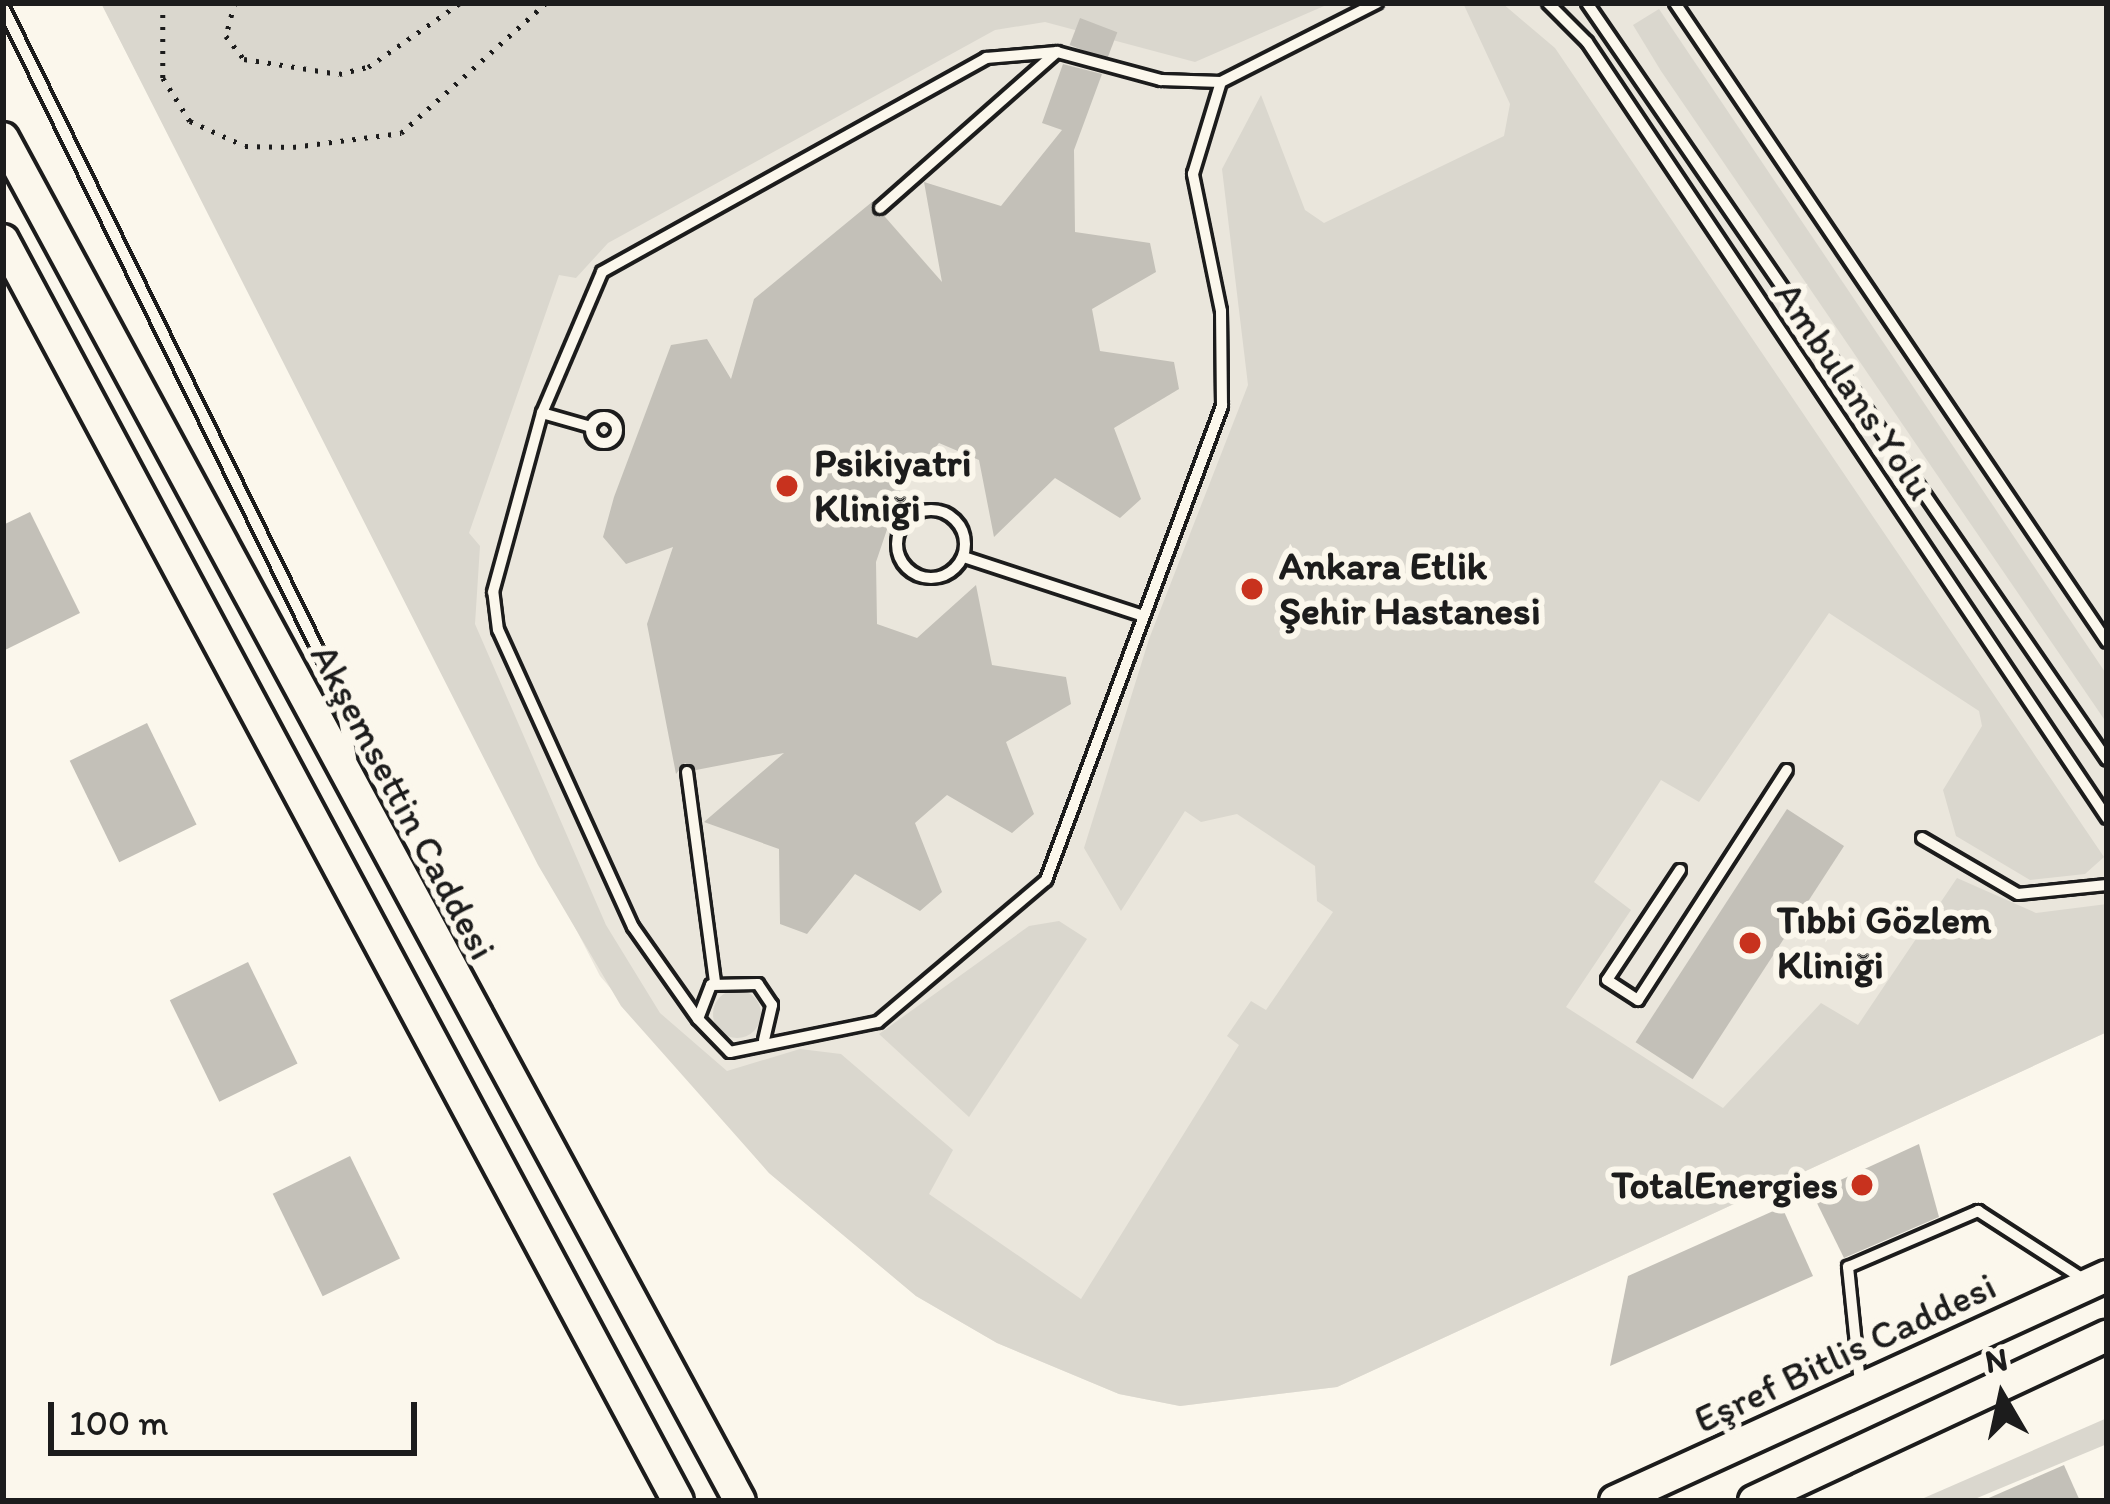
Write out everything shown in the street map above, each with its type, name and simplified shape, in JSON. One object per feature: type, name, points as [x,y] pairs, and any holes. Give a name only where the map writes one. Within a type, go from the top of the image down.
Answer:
[{"type":"main road","name":"Akşemsettin Caddesi","points":[[3,138],[358,803],[740,1501]]},
{"type":"main road","points":[[3,240],[678,1501]]},
{"type":"main road","name":"Eşref Bitlis Caddesi","points":[[1615,1501],[2099,1280]]},
{"type":"main road","points":[[1754,1501],[2107,1336]]},
{"type":"main road","points":[[716,1461],[765,1501]]},
{"type":"lane","points":[[1221,82],[1193,173],[1221,311],[1222,406],[1046,880],[907,1007],[834,1033],[718,1049],[633,927],[498,630],[504,536],[542,413],[593,289],[619,259],[986,58],[1058,52],[1161,80],[1221,82],[1377,3]]},
{"type":"lane","name":"Ambulans Yolu","points":[[1548,3],[1587,42],[2107,818]]},
{"type":"lane","points":[[1587,3],[2107,760]]},
{"type":"lane","points":[[1675,3],[2107,642]]},
{"type":"lane","points":[[6,5],[339,693],[358,803]]},
{"type":"lane","points":[[880,208],[1058,52]]},
{"type":"lane","points":[[542,413],[591,427]]},
{"type":"lane","points":[[927,510],[950,515],[964,557],[948,574],[915,575],[900,560],[900,528],[927,510]]},
{"type":"lane","points":[[964,557],[1142,616]]},
{"type":"lane","points":[[1680,870],[1607,980],[1638,1000],[1786,770]]},
{"type":"lane","points":[[687,772],[715,983],[698,1019]]},
{"type":"lane","points":[[1922,838],[2018,894],[2107,885]]},
{"type":"lane","points":[[715,983],[747,979],[767,993],[764,1040]]},
{"type":"lane","points":[[1861,1389],[1848,1267],[1978,1210],[2099,1280]]},
{"type":"path","points":[[163,3],[163,78],[190,121],[245,146],[292,147],[401,133],[546,3]]},
{"type":"path","points":[[235,3],[226,36],[244,59],[339,74],[368,68],[460,3]]},
{"type":"shaded area","name":"Ankara Etlik Şehir Hastanesi","points":[[101,3],[2107,3],[2107,1032],[1337,1387],[1180,1406],[1119,1394],[997,1343],[916,1296],[769,1173],[600,976]]},
{"type":"shaded area","points":[[101,3],[1331,3],[1195,62],[1045,22],[995,30],[608,243],[576,278],[559,275],[469,533],[480,546],[475,624],[606,925],[660,1013],[727,1071],[800,1049],[841,1054],[953,1150],[929,1194],[1081,1299],[1239,1045],[1227,1036],[1251,1001],[1266,1010],[1333,912],[1317,901],[1315,866],[1237,814],[1201,822],[1185,811],[1121,911],[1084,848],[1149,639],[1248,385],[1222,169],[1261,95],[1305,210],[1324,223],[1504,136],[1510,104],[1463,3],[1502,3],[1555,48],[2104,857],[2085,874],[2030,880],[1956,836],[1943,790],[1982,726],[1979,711],[1829,613],[1699,802],[1661,780],[1594,882],[1631,910],[1566,1007],[1723,1108],[1821,1003],[1858,1025],[1957,878],[2036,913],[2107,904],[2107,1032],[1337,1387],[1180,1406],[1119,1394],[997,1343],[916,1296],[769,1173],[621,1006],[538,865]]},
{"type":"shaded area","points":[[1659,9],[2107,675],[2104,719],[1661,71],[1633,25]]},
{"type":"shaded area","points":[[1059,921],[1087,939],[969,1117],[879,1034],[1029,926]]},
{"type":"shaded area","points":[[737,990],[754,997],[761,1014],[754,1031],[737,1038],[720,1031],[713,1014],[720,997]]},
{"type":"shaded area","points":[[2107,1418],[2107,1444],[1970,1501],[1917,1501]]},
{"type":"building","points":[[1080,18],[1117,32],[1107,59],[1070,45]]},
{"type":"building","points":[[1063,64],[1102,74],[1074,150],[1075,232],[1150,243],[1156,272],[1092,309],[1100,351],[1174,362],[1179,389],[1114,428],[1141,499],[1120,518],[1055,478],[994,537],[979,460],[939,443],[900,491],[876,562],[877,624],[917,638],[976,585],[992,665],[1066,677],[1071,704],[1006,742],[1034,814],[1012,833],[947,795],[915,823],[942,892],[920,911],[855,874],[807,934],[780,924],[779,849],[704,822],[784,753],[696,770],[685,763],[676,774],[647,624],[673,547],[626,564],[603,537],[614,497],[671,345],[707,339],[731,379],[754,299],[872,202],[942,282],[924,182],[1001,206],[1062,130],[1042,123]]},
{"type":"building","points":[[30,512],[80,613],[3,651],[3,525]]},
{"type":"building","points":[[147,723],[197,825],[119,862],[70,761]]},
{"type":"building","points":[[1787,809],[1844,846],[1693,1079],[1636,1042]]},
{"type":"building","points":[[248,962],[298,1064],[219,1102],[170,1000]]},
{"type":"building","points":[[1919,1144],[1939,1217],[1844,1258],[1812,1193]]},
{"type":"building","points":[[350,1156],[400,1258],[323,1296],[273,1194]]},
{"type":"building","points":[[1782,1207],[1813,1276],[1610,1366],[1628,1276]]},
{"type":"building","points":[[2064,1465],[2080,1501],[1982,1501]]},
{"type":"place","name":"Psikiyatri Kliniği","points":[[787,486]]},
{"type":"place","name":"Ankara Etlik Şehir Hastanesi","points":[[1252,589]]},
{"type":"place","name":"Tıbbi Gözlem Kliniği","points":[[1750,943]]},
{"type":"place","name":"TotalEnergies","points":[[1862,1185]]}]
